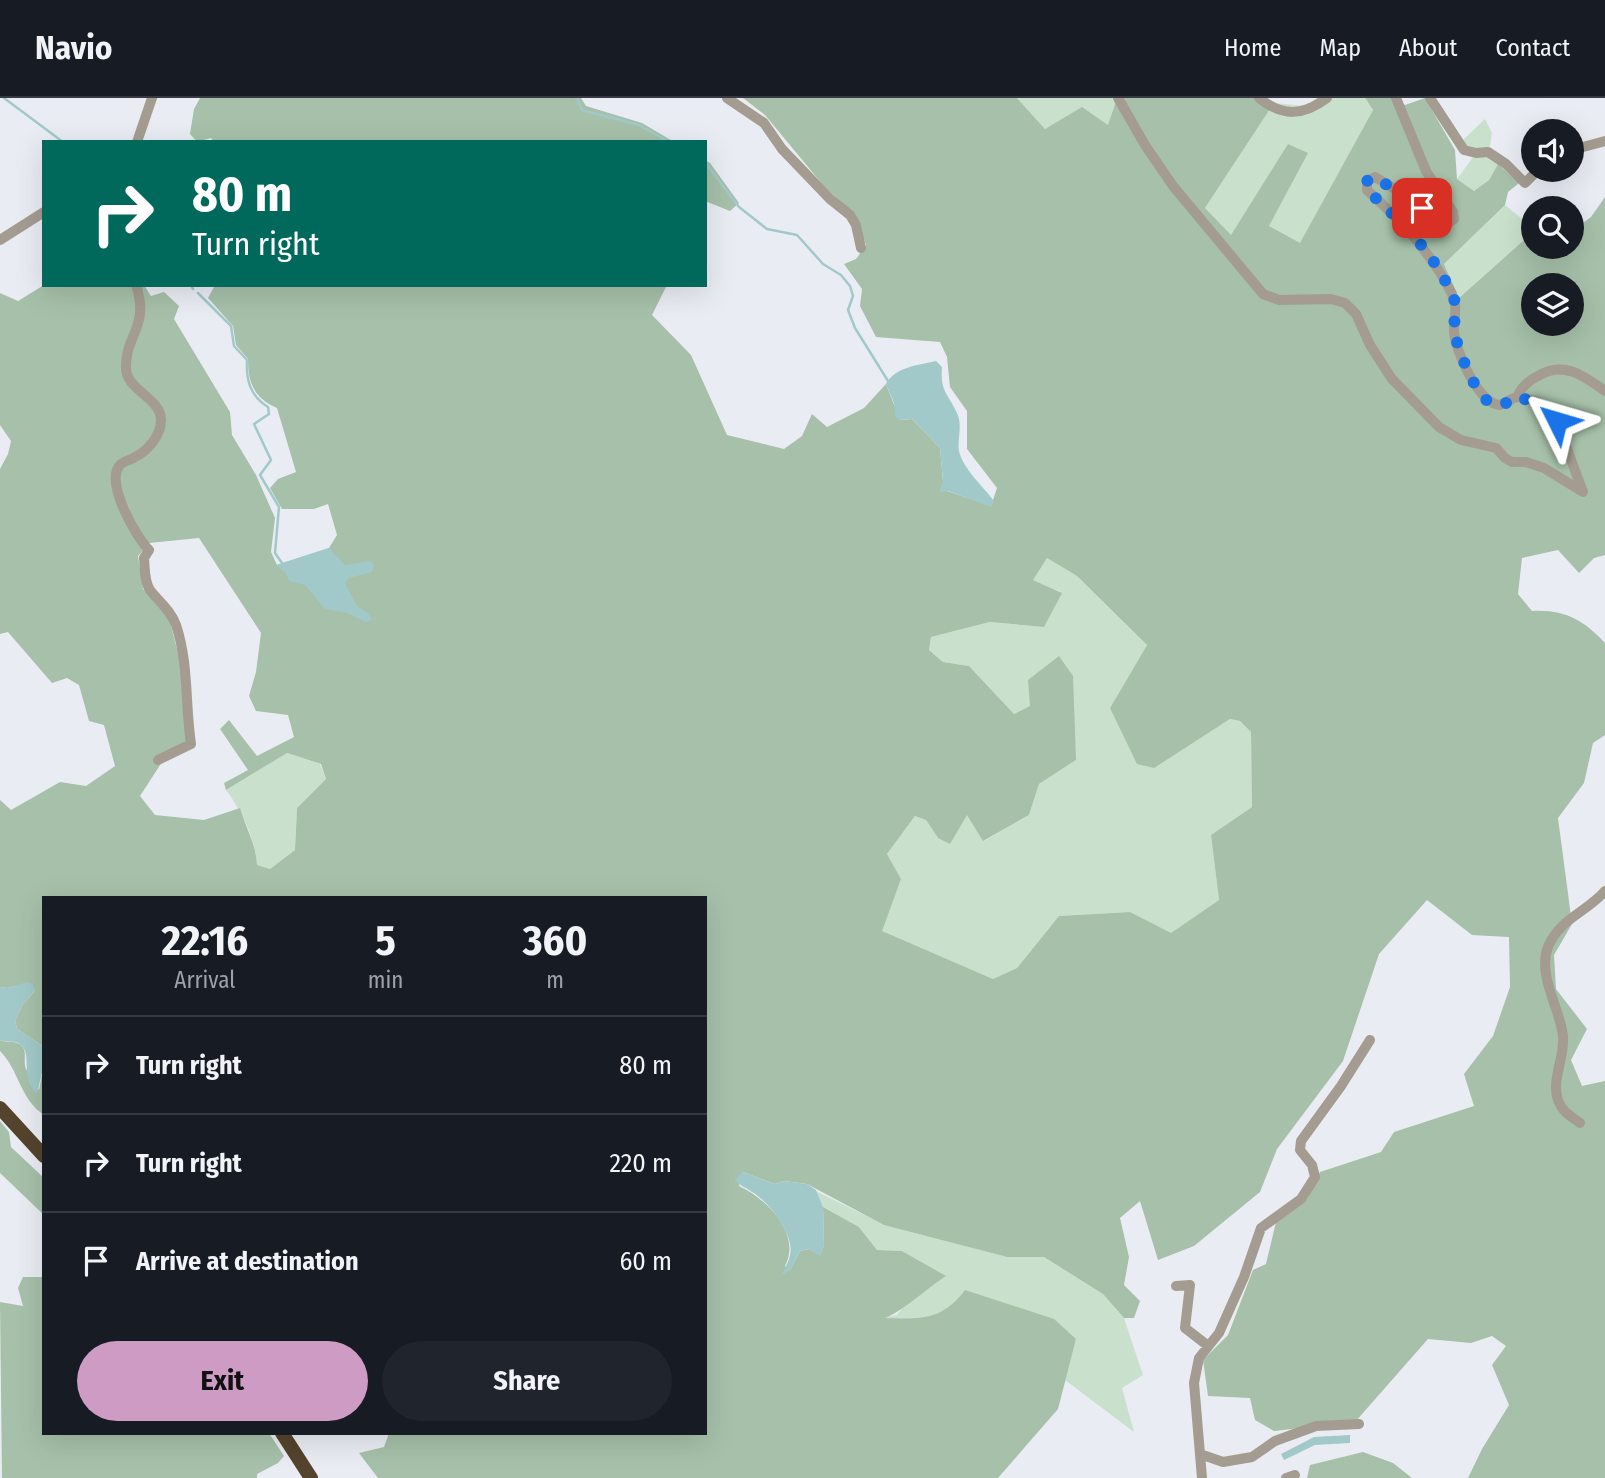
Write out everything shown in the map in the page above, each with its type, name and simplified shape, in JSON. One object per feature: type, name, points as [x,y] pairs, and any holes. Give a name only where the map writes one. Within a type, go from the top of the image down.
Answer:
[{"type":"highway","points":[[0,1108],[42,1154]]},
{"type":"highway","points":[[283,1435],[311,1478]]},
{"type":"street","points":[[139,140],[152,98]]},
{"type":"street","points":[[727,98],[764,123],[782,149],[830,199],[850,215],[856,225],[861,248]]},
{"type":"street","points":[[1118,98],[1138,135],[1173,186],[1263,294],[1279,300],[1331,299],[1345,303],[1356,314],[1370,345],[1392,379],[1439,427],[1461,440],[1496,448],[1512,462],[1526,462],[1544,468],[1583,492],[1571,466],[1563,432],[1554,414],[1538,401],[1518,396]]},
{"type":"street","points":[[1259,98],[1272,108],[1292,114],[1307,111],[1327,98]]},
{"type":"street","points":[[1396,98],[1426,171],[1453,212],[1454,219],[1450,222],[1422,208],[1375,177],[1367,181],[1367,190],[1415,237],[1443,277],[1454,298],[1457,313],[1454,334],[1475,387],[1494,405],[1500,405],[1518,396],[1534,377],[1550,369],[1559,368],[1570,370],[1605,391]]},
{"type":"street","points":[[1430,98],[1464,150],[1488,152],[1506,164],[1521,179]]},
{"type":"street","points":[[1584,147],[1605,141]]},
{"type":"street","points":[[0,240],[42,213]]},
{"type":"street","points":[[136,287],[142,318],[125,369],[132,383],[160,413],[162,421],[148,450],[120,464],[115,474],[121,505],[139,540],[149,550],[144,558],[150,590],[164,603],[176,625],[187,670],[186,709],[191,744],[158,760]]},
{"type":"street","points":[[1580,1123],[1566,1113],[1556,1090],[1563,1039],[1560,1014],[1548,977],[1546,953],[1564,922],[1605,891]]},
{"type":"street","points":[[1202,1478],[1195,1369],[1207,1345],[1219,1334],[1244,1277],[1261,1228],[1301,1199],[1315,1177],[1312,1164],[1300,1150],[1301,1141],[1370,1040]]},
{"type":"street","points":[[1176,1286],[1190,1285],[1185,1328],[1207,1345]]},
{"type":"street","points":[[1200,1454],[1223,1462],[1252,1457],[1275,1441],[1316,1426],[1359,1424]]},
{"type":"shaded area","points":[[200,98],[581,98],[586,106],[642,123],[671,140],[195,140],[190,134],[194,109]]},
{"type":"shaded area","points":[[743,98],[1017,98],[1045,129],[1082,107],[1108,125],[1117,98],[1263,98],[1274,103],[1205,208],[1231,235],[1288,144],[1308,153],[1269,226],[1300,243],[1373,110],[1365,98],[1393,98],[1405,105],[1425,98],[1455,150],[1457,179],[1474,191],[1489,180],[1498,164],[1519,183],[1508,192],[1505,205],[1444,264],[1459,298],[1521,243],[1521,259],[1584,259],[1584,222],[1605,197],[1605,555],[1594,558],[1579,573],[1558,550],[1522,558],[1518,594],[1532,611],[1564,614],[1581,622],[1605,643],[1605,735],[1593,743],[1584,783],[1558,818],[1572,924],[1554,955],[1556,989],[1587,1029],[1571,1060],[1582,1086],[1605,1081],[1605,1478],[1468,1478],[1509,1405],[1492,1365],[1506,1346],[1492,1336],[1471,1343],[1428,1339],[1355,1422],[1274,1431],[1255,1420],[1250,1398],[1208,1396],[1203,1360],[1228,1335],[1253,1270],[1266,1264],[1277,1218],[1307,1199],[1320,1172],[1381,1152],[1394,1132],[1474,1106],[1464,1074],[1493,1036],[1510,987],[1509,937],[1472,935],[1427,900],[1379,954],[1343,1061],[1277,1149],[1260,1192],[1194,1246],[1158,1260],[1140,1201],[1120,1218],[1129,1257],[1124,1285],[1140,1301],[1134,1318],[1124,1318],[1103,1294],[1044,1257],[1007,1257],[884,1225],[807,1184],[784,1181],[775,1184],[743,1172],[739,1186],[760,1199],[779,1219],[785,1230],[789,1254],[785,1266],[790,1270],[800,1251],[809,1249],[820,1255],[824,1246],[823,1207],[859,1227],[877,1250],[902,1251],[946,1276],[885,1318],[920,1318],[939,1313],[948,1308],[965,1290],[1054,1319],[1076,1339],[1058,1409],[998,1478],[378,1478],[359,1453],[384,1447],[388,1435],[707,1435],[707,896],[42,896],[42,1046],[17,1029],[15,1020],[23,1004],[35,991],[27,983],[0,987],[0,800],[11,810],[60,782],[86,786],[115,766],[104,725],[89,721],[79,685],[67,678],[52,683],[8,632],[0,634],[0,469],[11,441],[0,425],[0,293],[18,301],[42,286],[145,287],[151,296],[164,292],[179,306],[174,319],[230,412],[232,435],[256,475],[275,518],[271,552],[277,565],[329,548],[337,535],[328,504],[314,509],[282,509],[270,488],[278,479],[296,472],[277,408],[263,400],[254,389],[249,375],[248,359],[236,345],[233,326],[208,298],[214,287],[666,287],[652,315],[691,355],[727,435],[784,449],[802,436],[812,414],[827,427],[864,408],[886,384],[900,420],[912,419],[940,448],[943,481],[947,491],[991,506],[997,488],[967,449],[967,411],[950,387],[947,357],[940,342],[876,337],[860,306],[862,289],[844,264],[856,259],[866,245],[857,218],[823,185],[765,115]],"holes":[[[199,538],[261,633],[256,672],[249,696],[256,711],[288,715],[294,737],[257,756],[229,720],[220,729],[248,770],[224,783],[226,790],[287,753],[321,764],[326,779],[297,808],[295,850],[270,869],[257,865],[253,843],[240,808],[204,820],[155,815],[140,796],[162,762],[187,750],[182,669],[168,614],[143,589],[138,556],[149,543]],[[1047,558],[1077,576],[1147,645],[1110,708],[1137,764],[1154,768],[1230,719],[1240,721],[1251,732],[1252,807],[1211,835],[1219,900],[1171,933],[1130,912],[1059,916],[1017,968],[993,979],[882,931],[901,879],[887,854],[915,816],[926,820],[938,838],[950,844],[967,815],[983,841],[1029,815],[1039,784],[1076,760],[1073,676],[1059,656],[1028,680],[1030,706],[1014,714],[969,666],[943,662],[929,650],[931,637],[990,622],[1044,627],[1062,593],[1033,580]]]},
{"type":"shaded area","points":[[1017,98],[1117,98],[1108,126],[1082,108],[1045,129]]},
{"type":"shaded area","points":[[1317,98],[1365,98],[1373,110],[1300,244],[1269,226],[1307,154],[1288,145],[1231,236],[1205,208],[1274,103],[1306,106]]},
{"type":"shaded area","points":[[1485,119],[1492,133],[1488,157],[1498,164],[1489,180],[1474,191],[1457,179],[1473,157],[1462,141]]},
{"type":"shaded area","points":[[707,161],[739,203],[730,211],[707,202]]},
{"type":"shaded area","points":[[1505,205],[1521,218],[1521,243],[1459,298],[1444,264]]},
{"type":"shaded area","points":[[936,361],[942,367],[943,387],[959,418],[961,458],[994,501],[991,507],[948,491],[939,492],[943,481],[940,448],[912,419],[900,420],[895,416],[894,403],[886,384],[890,378],[908,368]]},
{"type":"shaded area","points":[[329,548],[345,565],[370,561],[374,565],[372,572],[349,578],[345,583],[357,606],[369,614],[372,620],[366,622],[347,613],[325,609],[305,585],[289,581],[286,573],[276,565]]},
{"type":"shaded area","points":[[1047,558],[1077,576],[1147,645],[1110,708],[1154,767],[1230,719],[1240,721],[1251,732],[1252,807],[1211,835],[1219,900],[1170,934],[1130,912],[1059,916],[1017,968],[993,979],[881,931],[901,879],[887,854],[915,816],[926,820],[938,838],[967,814],[984,841],[1029,815],[1039,784],[1076,760],[1030,706],[1014,714],[969,666],[943,662],[929,650],[931,637],[990,622],[1044,627],[1061,592],[1032,580]]},
{"type":"shaded area","points":[[287,753],[320,764],[326,779],[297,808],[295,850],[270,869],[257,866],[247,826],[226,790]]},
{"type":"shaded area","points":[[27,982],[33,984],[35,991],[23,1004],[15,1020],[17,1029],[42,1046],[42,1073],[37,1094],[27,1075],[25,1050],[17,1043],[0,1040],[0,987],[7,988]]},
{"type":"shaded area","points":[[0,1040],[21,1045],[25,1051],[26,1069],[39,1090],[42,1074],[42,1113],[30,1101],[0,1051]]},
{"type":"shaded area","points":[[0,1121],[9,1132],[11,1147],[42,1176],[42,1213],[0,1173]]},
{"type":"shaded area","points":[[743,1172],[775,1184],[784,1181],[807,1184],[816,1190],[823,1207],[824,1246],[820,1256],[809,1249],[800,1251],[790,1270],[781,1276],[790,1255],[789,1238],[766,1203],[735,1180]]},
{"type":"shaded area","points":[[816,1191],[885,1225],[1007,1257],[1044,1257],[1103,1294],[1124,1318],[1143,1375],[1122,1388],[1134,1432],[1065,1380],[1076,1339],[953,1306],[923,1320],[880,1318],[897,1315],[905,1304],[945,1276],[902,1251],[877,1250],[859,1227],[823,1207]]},
{"type":"shaded area","points":[[23,1277],[42,1277],[42,1435],[270,1435],[284,1456],[278,1463],[257,1474],[257,1478],[2,1478],[0,1302],[23,1306],[18,1288]]},
{"type":"shaded area","points":[[1350,1435],[1350,1443],[1315,1445],[1284,1460],[1281,1454],[1314,1437]]},
{"type":"shaded area","points":[[1363,1452],[1393,1463],[1412,1478],[1307,1478],[1310,1465]]},
{"type":"waterway","points":[[4,98],[60,140]]},
{"type":"waterway","points":[[576,98],[582,110],[639,125],[665,140]]},
{"type":"waterway","points":[[707,165],[739,207],[767,229],[797,235],[823,264],[841,275],[850,286],[853,296],[848,310],[855,328],[888,381]]},
{"type":"waterway","points":[[198,293],[231,326],[234,346],[247,360],[250,387],[257,398],[268,407],[269,414],[254,424],[271,460],[260,475],[279,507],[275,553],[282,563]]},
{"type":"route","points":[[1422,208],[1375,177],[1367,181],[1367,190],[1415,237],[1437,267],[1454,298],[1457,313],[1454,334],[1475,387],[1482,396],[1494,405],[1500,405],[1518,396],[1538,401],[1548,407],[1557,421]]}]
